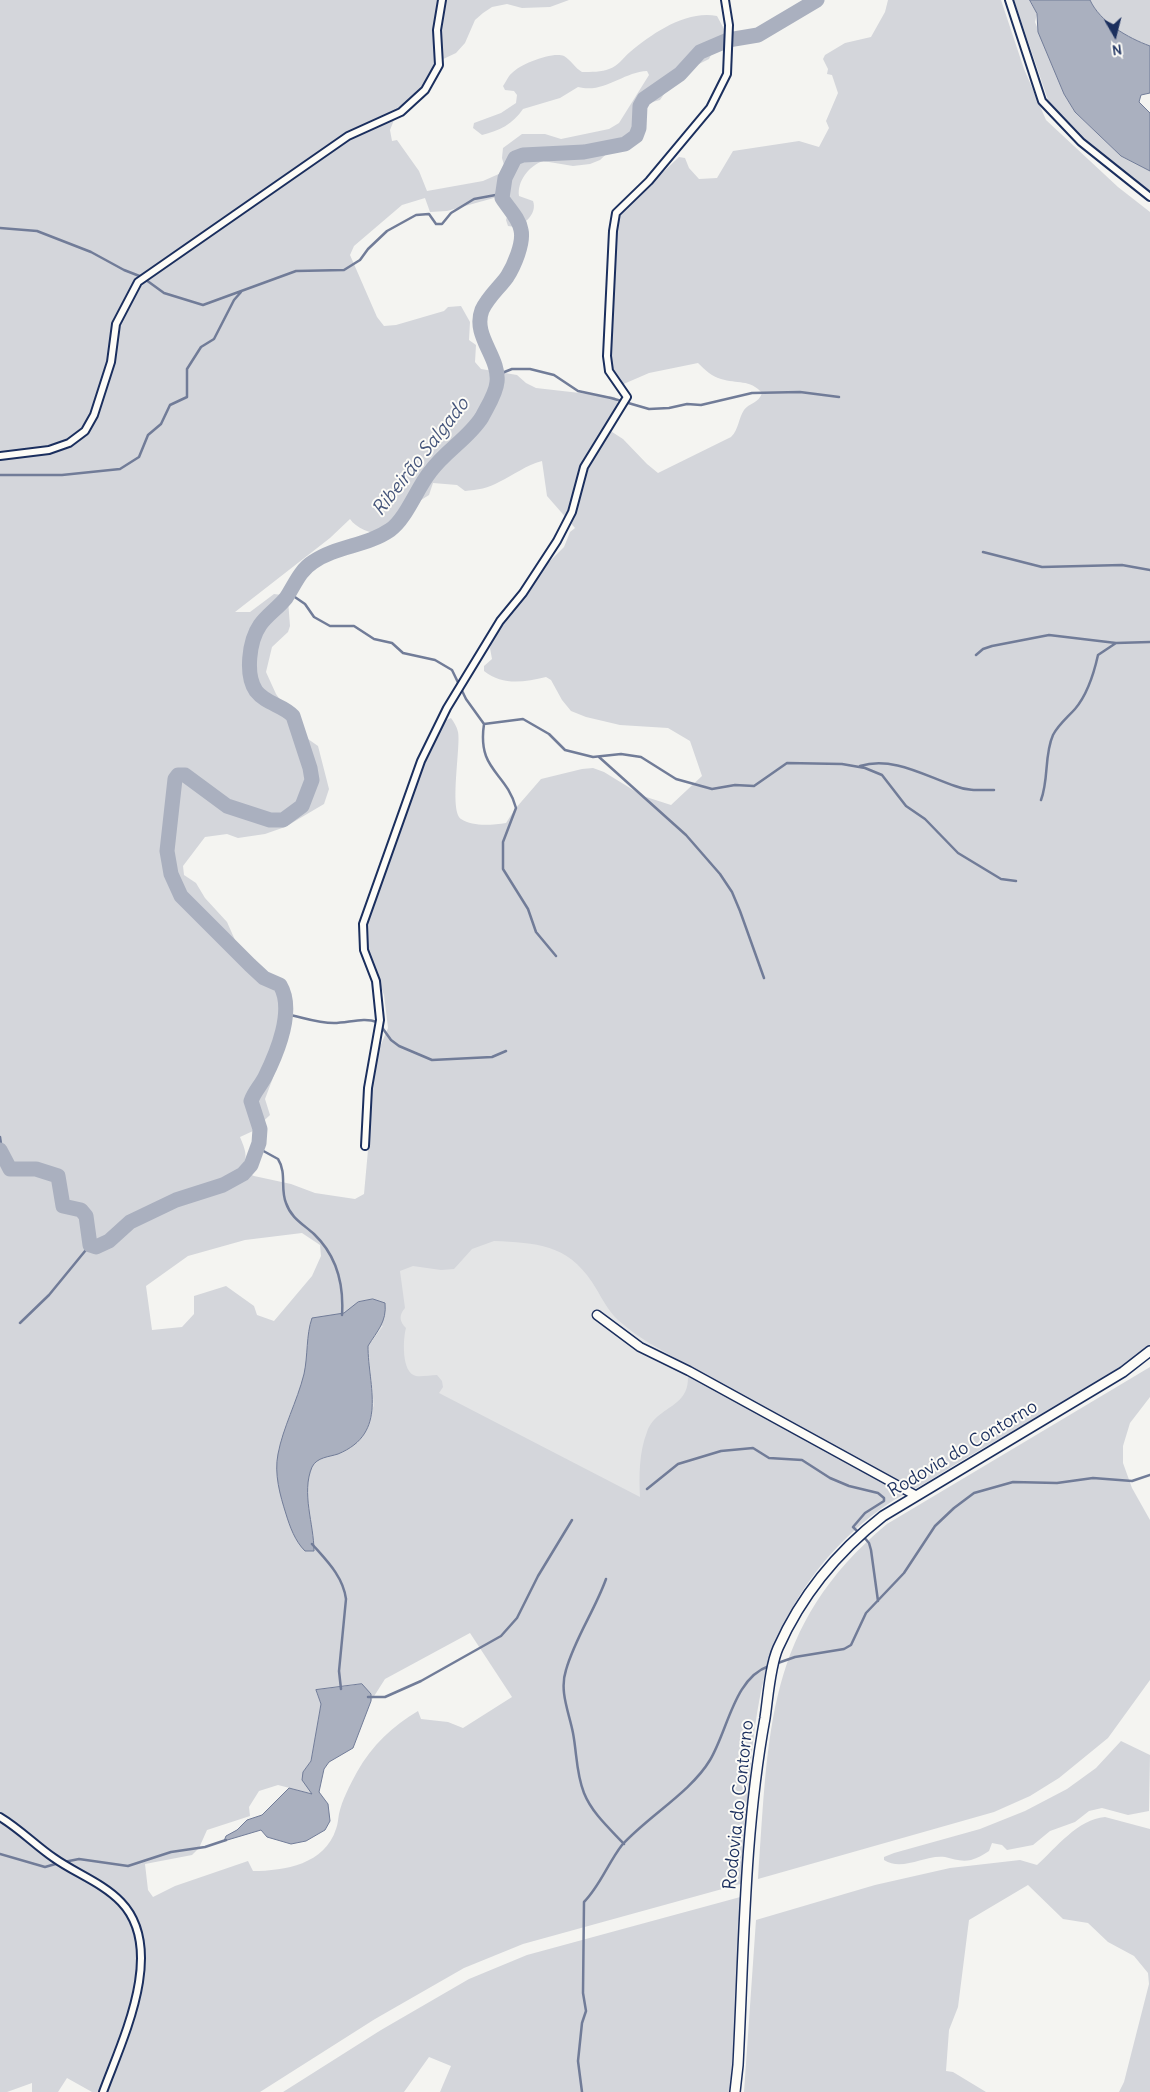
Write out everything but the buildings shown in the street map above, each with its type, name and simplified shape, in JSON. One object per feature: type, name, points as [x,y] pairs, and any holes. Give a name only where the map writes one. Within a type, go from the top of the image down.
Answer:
[{"type":"main road","name":"Rodovia do Contorno","points":[[735,2092],[738,2065],[746,1889],[756,1765],[777,1650],[796,1613],[819,1577],[854,1540],[915,1495],[1124,1372],[1150,1351]]},
{"type":"street","points":[[0,456],[49,450],[70,443],[84,431],[94,415],[111,362],[116,324],[138,282],[348,136],[401,112],[425,90],[439,65],[437,30],[442,0]]},
{"type":"street","points":[[365,1146],[368,1088],[380,1020],[376,981],[364,950],[364,924],[421,761],[447,708],[500,621],[523,593],[557,541],[572,512],[584,467],[627,397],[609,371],[607,356],[613,232],[616,213],[649,181],[710,108],[727,74],[729,25],[725,0]]},
{"type":"street","points":[[1009,0],[1042,101],[1081,142],[1150,197]]},
{"type":"street","points":[[597,1315],[640,1347],[688,1371],[915,1495]]},
{"type":"street","points":[[0,1817],[18,1828],[53,1857],[121,1901],[135,1929],[142,1960],[139,1990],[103,2092]]},
{"type":"shaded area","points":[[0,0],[569,0],[550,7],[522,8],[507,4],[492,7],[483,13],[475,20],[465,43],[456,53],[439,61],[432,76],[394,120],[390,130],[392,141],[397,140],[419,171],[427,191],[483,181],[501,173],[504,165],[502,158],[503,148],[522,134],[545,134],[561,139],[609,129],[619,123],[649,75],[647,71],[638,72],[596,88],[578,87],[560,98],[523,109],[515,119],[505,126],[482,135],[473,128],[474,123],[501,113],[516,103],[517,95],[514,91],[505,90],[503,86],[516,69],[537,59],[559,55],[564,56],[582,72],[606,70],[615,66],[630,52],[670,25],[694,16],[717,16],[724,29],[724,47],[715,47],[709,59],[677,75],[660,100],[645,104],[640,116],[636,143],[615,146],[600,160],[590,164],[573,166],[543,161],[529,170],[520,185],[519,196],[533,201],[534,206],[531,215],[523,223],[508,226],[506,220],[509,210],[508,203],[501,196],[447,211],[430,212],[425,198],[402,205],[354,246],[350,255],[377,317],[384,326],[396,325],[444,311],[448,307],[461,306],[470,322],[469,340],[476,345],[475,362],[481,369],[517,375],[526,383],[536,388],[615,397],[622,412],[609,430],[623,439],[658,473],[731,437],[736,431],[744,410],[759,399],[762,393],[748,384],[714,376],[698,363],[649,373],[619,386],[610,368],[610,241],[618,217],[623,210],[679,157],[685,158],[689,168],[699,179],[717,178],[733,151],[799,141],[819,147],[829,128],[826,121],[838,93],[832,75],[827,74],[828,69],[823,59],[825,55],[845,43],[871,37],[885,12],[888,0],[1001,0],[1024,69],[1046,120],[1118,187],[1150,212],[1150,1346],[1072,1397],[894,1500],[848,1536],[809,1581],[793,1606],[780,1632],[762,1687],[751,1760],[744,1883],[523,1944],[464,1968],[375,2019],[260,2092],[92,2092],[67,2078],[58,2092],[32,2092],[32,2083],[7,2092],[0,2092]],"holes":[[[542,461],[547,496],[575,528],[570,532],[564,547],[536,575],[493,636],[490,648],[492,659],[484,666],[484,671],[499,679],[514,682],[546,677],[551,680],[562,700],[571,711],[586,717],[620,725],[668,728],[690,741],[702,776],[671,805],[643,796],[604,772],[593,768],[582,769],[541,779],[515,809],[506,823],[489,825],[466,822],[458,814],[456,804],[458,730],[451,718],[442,722],[426,753],[366,912],[366,947],[384,995],[388,1028],[377,1054],[365,1124],[368,1150],[364,1194],[355,1199],[315,1193],[291,1184],[254,1176],[239,1169],[245,1158],[245,1150],[240,1137],[253,1131],[270,1115],[265,1099],[288,1038],[290,1025],[284,1016],[276,992],[243,958],[227,922],[205,898],[196,883],[184,875],[183,866],[205,837],[227,834],[238,838],[265,834],[285,827],[324,804],[329,789],[318,746],[308,739],[276,694],[266,672],[272,647],[288,632],[290,626],[288,600],[282,595],[274,594],[250,612],[235,612],[330,538],[350,519],[353,523],[369,532],[393,533],[402,512],[429,495],[433,483],[457,485],[465,491],[478,489],[495,484]],[[302,1233],[320,1245],[321,1256],[312,1276],[274,1321],[257,1315],[254,1306],[226,1286],[194,1296],[194,1314],[182,1327],[152,1330],[146,1286],[188,1256],[245,1240]],[[494,1241],[537,1245],[561,1253],[582,1269],[610,1312],[618,1320],[642,1338],[686,1364],[688,1379],[686,1390],[675,1404],[652,1422],[644,1440],[641,1456],[640,1497],[439,1393],[443,1387],[442,1381],[437,1375],[416,1376],[408,1369],[404,1355],[406,1328],[401,1318],[405,1308],[400,1271],[413,1266],[441,1270],[454,1269],[472,1249]],[[344,1313],[383,1326],[368,1346],[374,1406],[334,1455],[320,1459],[313,1465],[308,1480],[312,1530],[295,1537],[284,1507],[277,1465],[279,1446],[304,1375],[310,1325],[313,1318]],[[470,1633],[512,1697],[463,1728],[448,1722],[421,1719],[418,1711],[400,1723],[376,1745],[363,1762],[344,1798],[337,1827],[331,1841],[313,1858],[290,1867],[265,1871],[253,1871],[248,1861],[175,1886],[153,1897],[148,1890],[145,1864],[192,1855],[199,1848],[207,1830],[250,1816],[249,1807],[259,1791],[278,1785],[313,1794],[303,1772],[311,1761],[321,1704],[316,1691],[357,1684],[371,1694],[371,1701],[385,1679]]]},
{"type":"shaded area","points":[[1014,0],[1030,0],[1037,14],[1035,22],[1064,94],[1075,112],[1121,156],[1150,171],[1150,197],[1060,120],[1049,103]]},
{"type":"shaded area","points":[[1090,0],[1150,0],[1150,46],[1133,39],[1108,22],[1100,15]]},
{"type":"shaded area","points":[[906,1019],[684,1525],[261,1560],[252,1397],[310,1294]]},
{"type":"shaded area","points":[[1150,1367],[1150,1397],[1130,1423],[1123,1446],[1123,1463],[1132,1488],[1150,1520],[1150,1680],[1108,1738],[1059,1778],[1030,1796],[994,1812],[758,1879],[771,1729],[781,1685],[795,1643],[816,1602],[847,1563],[887,1524]]},
{"type":"shaded area","points":[[1121,1741],[1150,1755],[1149,1811],[1128,1815],[1102,1808],[1089,1811],[1075,1822],[1050,1831],[1033,1845],[1007,1850],[1002,1845],[992,1843],[989,1851],[971,1860],[937,1857],[899,1864],[884,1860],[884,1857],[894,1853],[980,1829],[1025,1811],[1067,1789],[1096,1768]]},
{"type":"shaded area","points":[[1105,1817],[1150,1829],[1150,2092],[1119,2092],[1124,2082],[1149,1984],[1148,1973],[1134,1956],[1108,1942],[1088,1923],[1063,1919],[1028,1885],[969,1920],[958,2007],[949,2030],[946,2071],[953,2072],[986,2092],[744,2092],[756,1920],[875,1885],[950,1868],[1020,1860],[1037,1865],[1068,1835],[1086,1823]]},
{"type":"shaded area","points":[[744,1896],[730,2092],[440,2092],[451,2066],[429,2057],[404,2092],[283,2092],[381,2030],[469,1979],[527,1955]]},
{"type":"water","points":[[1030,0],[1090,0],[1100,15],[1108,22],[1133,39],[1150,46],[1150,93],[1141,95],[1139,102],[1150,113],[1150,171],[1121,156],[1075,112],[1064,94],[1038,32],[1037,14]]},
{"type":"water","points":[[373,1299],[385,1303],[385,1310],[381,1326],[368,1346],[372,1392],[370,1421],[364,1434],[354,1445],[338,1454],[320,1459],[312,1467],[309,1477],[308,1498],[314,1551],[305,1551],[289,1524],[277,1477],[277,1462],[280,1444],[304,1374],[310,1325],[312,1318],[344,1313],[358,1302]]},
{"type":"water","points":[[362,1684],[371,1694],[371,1701],[353,1748],[329,1762],[324,1769],[319,1792],[328,1804],[330,1821],[325,1830],[306,1841],[291,1844],[267,1837],[261,1830],[224,1841],[226,1836],[237,1830],[247,1820],[262,1815],[289,1788],[312,1794],[302,1780],[303,1772],[311,1761],[321,1704],[316,1690]]},
{"type":"waterway","name":"Ribeirão Salgado","points":[[0,1150],[10,1169],[36,1169],[58,1176],[63,1206],[81,1210],[86,1216],[90,1245],[96,1247],[109,1241],[130,1222],[176,1200],[223,1185],[243,1174],[251,1165],[259,1143],[260,1129],[251,1101],[265,1077],[279,1044],[285,1019],[284,995],[280,985],[264,978],[181,896],[171,874],[167,851],[175,779],[178,775],[185,775],[227,806],[270,820],[283,820],[302,806],[312,780],[310,768],[293,716],[284,709],[269,702],[256,691],[250,676],[253,640],[260,625],[286,598],[308,565],[332,553],[372,540],[396,525],[436,464],[477,425],[482,417],[493,396],[497,382],[495,364],[481,329],[482,310],[510,272],[518,254],[522,235],[518,221],[502,198],[505,178],[515,158],[523,155],[584,152],[625,144],[636,136],[639,128],[640,106],[644,99],[680,74],[700,52],[728,40],[758,35],[817,0]]},
{"type":"waterway","points":[[0,228],[37,231],[91,252],[124,270],[142,277],[164,293],[203,305],[296,271],[344,270],[360,260],[368,249],[387,231],[416,215],[429,214],[436,224],[442,224],[451,213],[474,199],[501,194]]},
{"type":"waterway","points":[[0,475],[62,475],[120,469],[139,457],[148,435],[161,424],[170,405],[187,397],[187,369],[201,347],[214,339],[234,300],[241,292]]},
{"type":"waterway","points":[[497,375],[512,369],[530,369],[554,375],[578,391],[649,409],[669,408],[687,404],[701,405],[752,393],[800,392],[839,397]]},
{"type":"waterway","points":[[983,552],[1042,567],[1122,565],[1150,570]]},
{"type":"waterway","points":[[289,593],[305,604],[314,617],[330,626],[354,626],[374,639],[392,643],[403,653],[435,660],[452,670],[466,699],[484,724]]},
{"type":"waterway","points":[[976,655],[983,649],[992,646],[1049,635],[1116,643],[1150,642]]},
{"type":"waterway","points":[[1041,800],[1045,784],[1048,751],[1053,735],[1083,697],[1098,655],[1116,643]]},
{"type":"waterway","points":[[484,724],[523,719],[549,734],[565,750],[593,757],[621,754],[641,757],[676,779],[712,789],[735,785],[754,786],[787,763],[842,764],[865,768],[882,775],[906,806],[925,819],[958,853],[1001,879],[1016,881]]},
{"type":"waterway","points":[[484,724],[483,740],[488,761],[506,786],[516,808],[503,842],[503,869],[528,909],[536,932],[556,956]]},
{"type":"waterway","points":[[599,757],[686,835],[720,874],[732,892],[764,978]]},
{"type":"waterway","points":[[860,766],[872,764],[897,765],[960,788],[994,790]]},
{"type":"waterway","points":[[286,1014],[328,1023],[361,1020],[377,1022]]},
{"type":"waterway","points":[[381,1026],[391,1040],[399,1046],[432,1060],[492,1057],[506,1051]]},
{"type":"waterway","points":[[0,1137],[2,1151]]},
{"type":"waterway","points":[[258,1148],[278,1159],[281,1164],[283,1192],[288,1208],[294,1217],[322,1243],[333,1261],[342,1292],[342,1315]]},
{"type":"waterway","points":[[20,1323],[49,1295],[90,1245]]},
{"type":"waterway","points":[[647,1489],[678,1464],[721,1451],[753,1448],[769,1458],[802,1460],[830,1478],[849,1486],[878,1493],[884,1498],[884,1501],[865,1513],[853,1527],[859,1533]]},
{"type":"waterway","points":[[775,1664],[795,1657],[844,1649],[851,1645],[866,1613],[904,1573],[935,1526],[974,1493],[1013,1482],[1057,1483],[1093,1478],[1132,1481],[1150,1475]]},
{"type":"waterway","points":[[368,1697],[385,1697],[421,1681],[501,1636],[517,1618],[538,1576],[572,1520]]},
{"type":"waterway","points":[[863,1536],[869,1543],[871,1550],[878,1601]]},
{"type":"waterway","points":[[312,1544],[338,1576],[346,1599],[339,1671],[341,1689]]},
{"type":"waterway","points":[[606,1579],[570,1658],[564,1678],[564,1694],[573,1733],[579,1778],[584,1793],[596,1814],[624,1844]]},
{"type":"waterway","points":[[582,2092],[578,2061],[582,2023],[586,2011],[583,1993],[584,1902],[595,1889],[622,1845],[702,1772],[716,1748],[740,1693],[757,1672],[769,1666]]},
{"type":"waterway","points":[[64,1862],[79,1859],[128,1866],[171,1852],[205,1847],[226,1840]]},
{"type":"waterway","points":[[0,1854],[45,1867],[59,1863]]}]
